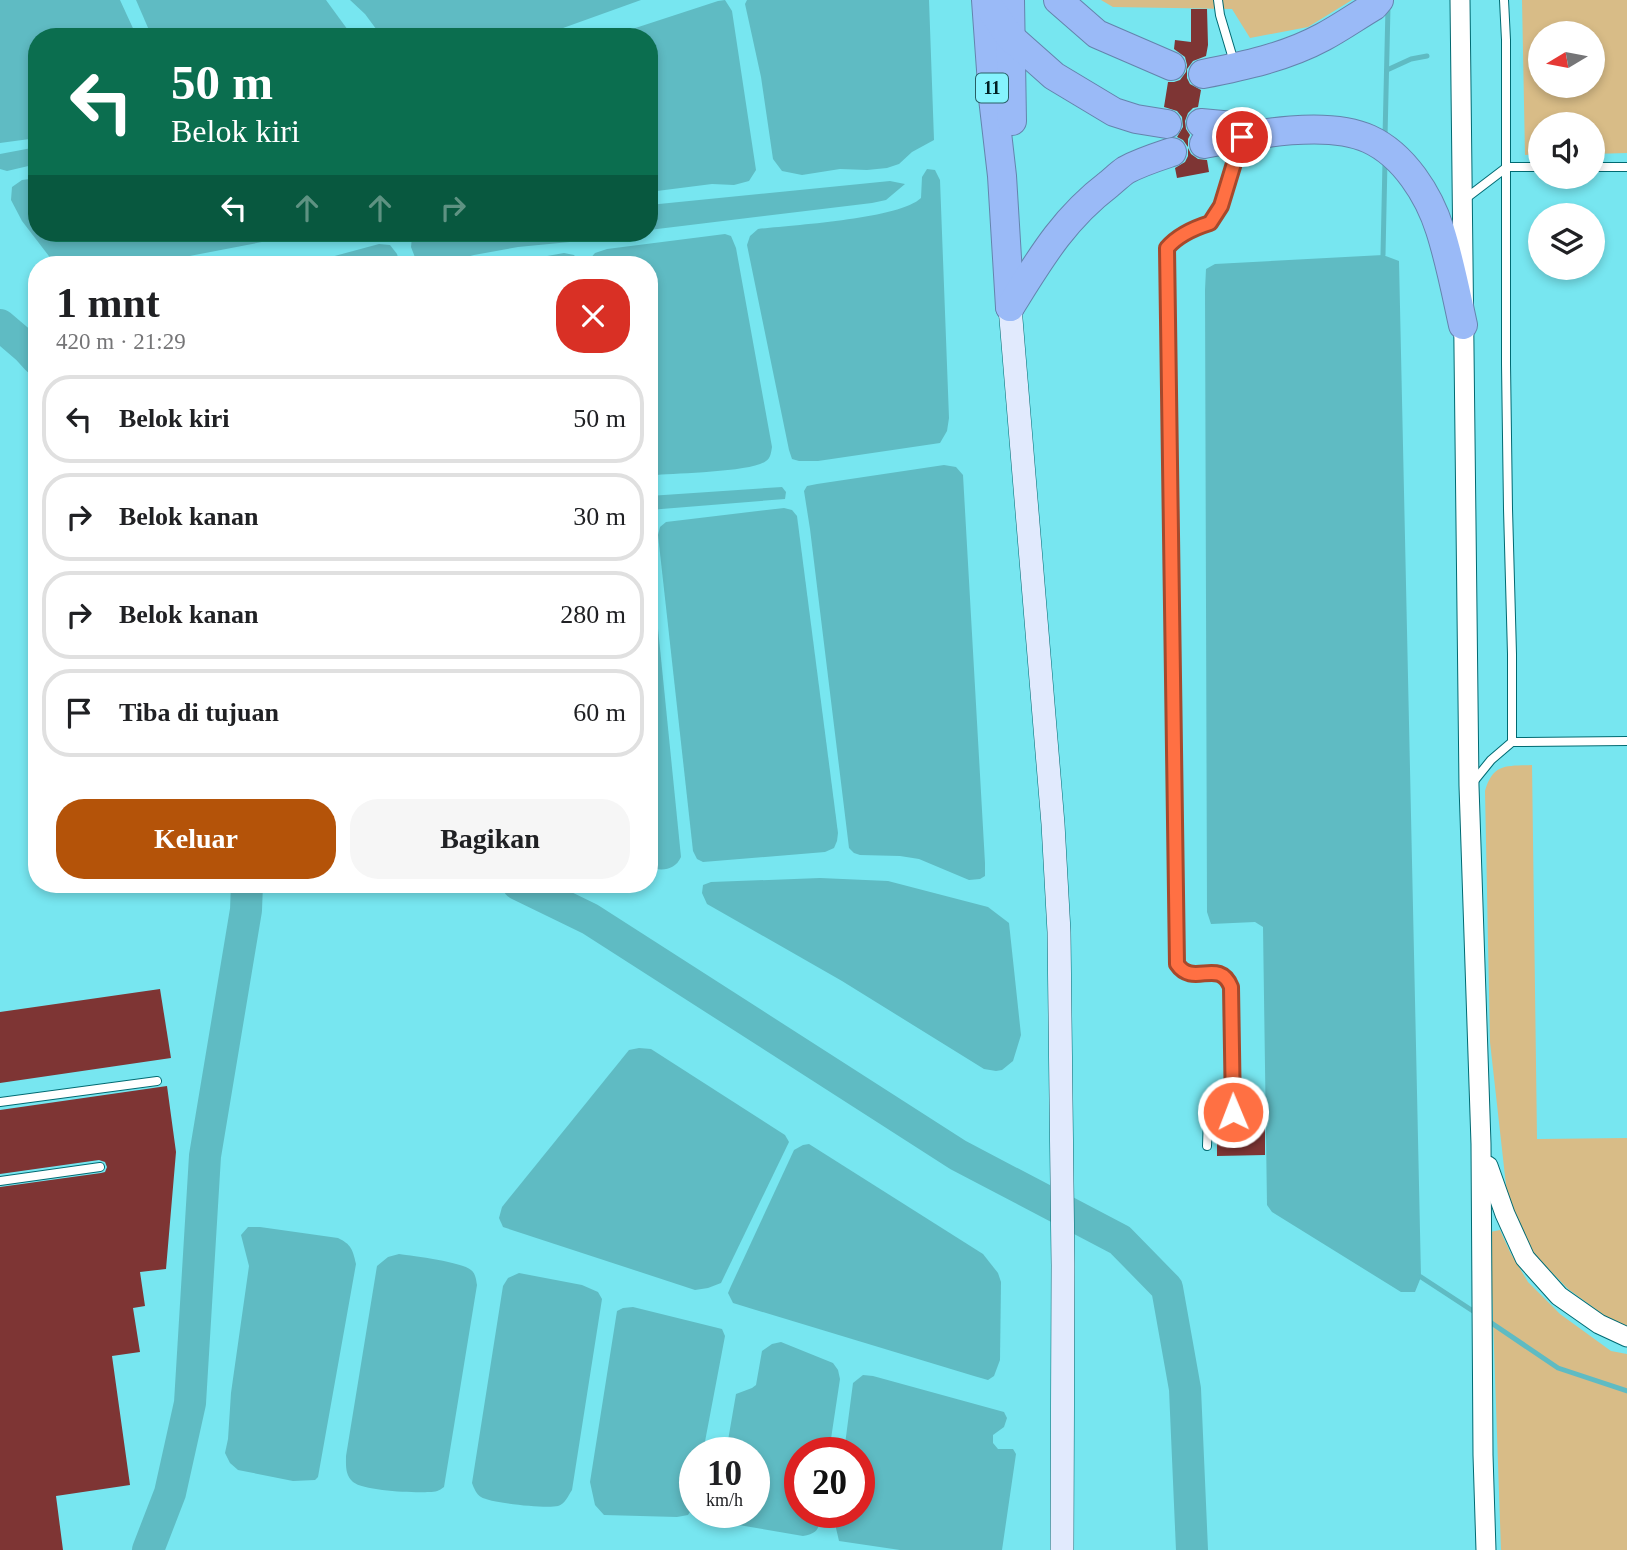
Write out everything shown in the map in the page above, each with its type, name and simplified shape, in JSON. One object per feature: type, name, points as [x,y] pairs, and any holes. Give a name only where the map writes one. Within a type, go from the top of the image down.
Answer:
[{"type":"highway","points":[[1058,0],[1097,34],[1171,66]]},
{"type":"highway","points":[[994,1],[1010,37],[1054,76],[1114,112],[1167,124]]},
{"type":"highway","name":"11","points":[[994,1],[993,98],[1002,176],[1010,307]]},
{"type":"highway","points":[[1203,74],[1275,57],[1322,38],[1376,3]]},
{"type":"highway","name":"11","points":[[1002,176],[1011,137],[1013,111],[1010,37]]},
{"type":"highway","points":[[1289,131],[1242,137],[1203,134],[1312,130],[1340,131],[1369,139],[1385,149],[1419,184],[1440,229],[1463,325]]},
{"type":"highway","points":[[1010,307],[1042,254],[1070,218],[1126,171],[1147,160],[1172,152]]},
{"type":"main road","points":[[1010,307],[1059,932],[1063,1265],[1062,1550]]},
{"type":"street","points":[[1461,0],[1469,786],[1481,1144],[1486,1550]]},
{"type":"street","points":[[1481,1144],[1494,1188],[1525,1258],[1559,1296],[1599,1324],[1627,1337]]},
{"type":"lane","points":[[1218,0],[1236,68]]},
{"type":"lane","points":[[1504,0],[1512,742]]},
{"type":"lane","points":[[1207,1146],[1209,1117],[1212,1113],[1233,1112],[1231,987],[1228,978],[1219,972],[1190,975],[1182,972],[1177,964],[1167,248],[1174,240],[1210,223],[1221,206],[1242,137]]},
{"type":"lane","points":[[1462,201],[1507,167],[1528,167]]},
{"type":"lane","points":[[1605,167],[1627,167]]},
{"type":"lane","points":[[1469,786],[1491,760],[1512,742],[1627,741]]},
{"type":"lane","points":[[0,1102],[158,1081]]},
{"type":"lane","points":[[0,1181],[100,1167]]},
{"type":"shaded area","points":[[1101,0],[1352,0],[1308,27],[1250,38],[1232,9],[1113,7]]},
{"type":"shaded area","points":[[1522,0],[1627,0],[1627,153],[1605,154],[1605,112],[1528,112],[1528,155],[1525,155]]},
{"type":"shaded area","points":[[1532,765],[1537,1139],[1627,1138],[1627,1327],[1616,1324],[1568,1289],[1530,1250],[1507,1194],[1490,1042],[1485,791],[1492,775],[1502,768]]},
{"type":"shaded area","points":[[1500,1230],[1528,1282],[1560,1314],[1611,1351],[1627,1354],[1627,1550],[1501,1550],[1490,1232]]},
{"type":"water","points":[[0,0],[120,0],[133,28],[28,28],[28,139],[0,143]]},
{"type":"water","points":[[136,0],[326,0],[346,28],[148,28]]},
{"type":"water","points":[[350,0],[641,0],[563,28],[375,28]]},
{"type":"water","points":[[725,0],[732,11],[756,170],[749,181],[734,185],[712,184],[658,191],[658,28],[635,28]]},
{"type":"water","points":[[747,0],[929,0],[934,140],[912,152],[899,164],[887,168],[840,169],[802,175],[782,171],[773,159],[761,77],[745,4]]},
{"type":"water","points":[[28,149],[28,166],[7,171],[0,169],[0,154]]},
{"type":"water","points":[[927,169],[935,170],[940,180],[949,418],[947,431],[940,443],[818,461],[792,459],[747,245],[750,236],[758,229],[844,220],[909,205],[921,198],[922,177]]},
{"type":"water","points":[[28,179],[28,229],[11,200],[12,187]]},
{"type":"water","points":[[890,181],[905,184],[886,200],[872,203],[658,229],[658,204]]},
{"type":"water","points":[[725,234],[731,236],[736,248],[772,447],[766,461],[746,468],[658,475],[658,256],[592,256],[607,249]]},
{"type":"water","points":[[38,242],[262,242],[190,256],[49,256]]},
{"type":"water","points":[[412,242],[570,242],[518,247],[470,256],[414,256]]},
{"type":"water","points":[[379,244],[390,245],[398,256],[335,256]]},
{"type":"water","points":[[564,253],[575,256],[547,256]]},
{"type":"water","points":[[1383,255],[1399,261],[1421,1277],[1415,1292],[1401,1292],[1272,1212],[1267,1205],[1263,927],[1255,922],[1211,924],[1207,912],[1206,269],[1215,264]]},
{"type":"water","points":[[28,335],[28,350],[17,340]]},
{"type":"water","points":[[944,465],[956,467],[963,475],[985,863],[985,876],[969,880],[919,859],[860,855],[849,848],[804,491],[807,486],[817,484]]},
{"type":"water","points":[[782,487],[786,492],[785,499],[658,509],[658,495]]},
{"type":"water","points":[[784,508],[792,510],[797,516],[837,841],[834,848],[825,852],[703,862],[697,859],[693,851],[658,535],[660,527],[666,522]]},
{"type":"water","points":[[658,628],[681,857],[672,867],[659,869]]},
{"type":"water","points":[[820,878],[888,881],[988,907],[1009,923],[1021,1035],[1013,1061],[1002,1070],[984,1069],[842,981],[707,904],[702,893],[703,885],[711,882]]},
{"type":"water","points":[[651,1049],[785,1135],[789,1142],[721,1283],[708,1288],[695,1290],[503,1227],[499,1218],[502,1207],[629,1050]]},
{"type":"water","points":[[809,1144],[983,1254],[998,1273],[1001,1282],[1000,1360],[994,1376],[988,1380],[733,1303],[728,1293],[794,1150]]},
{"type":"water","points":[[248,1227],[338,1238],[349,1245],[355,1259],[318,1477],[315,1480],[293,1481],[238,1470],[230,1463],[225,1453],[249,1266],[241,1235]]},
{"type":"water","points":[[399,1254],[458,1264],[471,1270],[476,1277],[477,1285],[444,1487],[434,1492],[367,1488],[353,1482],[346,1470],[346,1456],[377,1266],[388,1257]]},
{"type":"water","points":[[519,1273],[582,1285],[598,1292],[602,1299],[572,1490],[564,1502],[552,1507],[486,1499],[475,1491],[472,1483],[503,1286],[508,1278]]},
{"type":"water","points":[[633,1307],[722,1329],[725,1336],[706,1437],[679,1437],[679,1517],[604,1515],[595,1505],[590,1482],[617,1311]]},
{"type":"water","points":[[781,1342],[833,1363],[840,1379],[831,1437],[784,1437],[784,1528],[818,1528],[803,1536],[756,1528],[770,1528],[770,1437],[729,1437],[736,1394],[756,1385],[762,1351]]},
{"type":"water","points":[[863,1375],[873,1376],[1004,1412],[1007,1418],[1004,1427],[993,1435],[993,1443],[998,1449],[1013,1449],[1016,1454],[1002,1550],[900,1550],[839,1541],[836,1528],[875,1528],[875,1437],[846,1437],[853,1383]]},
{"type":"building","points":[[1191,9],[1207,9],[1208,45],[1206,56],[1193,61],[1187,69],[1190,84],[1201,90],[1198,107],[1188,113],[1185,121],[1190,135],[1188,147],[1177,137],[1183,127],[1182,117],[1177,111],[1164,107],[1168,82],[1180,80],[1186,72],[1185,57],[1174,49],[1175,40],[1191,42]]},
{"type":"building","points":[[1188,148],[1198,159],[1207,160],[1209,172],[1177,178],[1175,168],[1185,162]]},
{"type":"building","points":[[160,989],[171,1058],[0,1083],[0,1012]]},
{"type":"building","points":[[167,1086],[176,1152],[166,1269],[140,1272],[145,1306],[133,1308],[140,1352],[112,1356],[130,1485],[56,1496],[63,1550],[0,1550],[0,1187],[101,1173],[105,1172],[107,1167],[105,1162],[99,1160],[0,1174],[0,1110]]},
{"type":"building","points":[[1217,1126],[1265,1126],[1265,1155],[1217,1156]]},
{"type":"waterway","points":[[1385,137],[1388,7]]},
{"type":"waterway","points":[[1387,70],[1411,59],[1427,56]]},
{"type":"waterway","points":[[1383,255],[1385,161]]},
{"type":"waterway","points":[[0,325],[28,349]]},
{"type":"waterway","points":[[148,1550],[170,1493],[190,1403],[205,1156],[247,893]]},
{"type":"waterway","points":[[537,893],[590,919],[958,1155],[1120,1240],[1167,1288],[1185,1389],[1192,1550]]},
{"type":"waterway","points":[[1421,1277],[1476,1313]]},
{"type":"waterway","points":[[1487,1320],[1558,1368],[1627,1391]]},
{"type":"route","points":[[1233,1112],[1231,987],[1228,978],[1219,972],[1190,975],[1182,972],[1177,964],[1167,248],[1174,240],[1210,223],[1221,206],[1242,137]]}]
